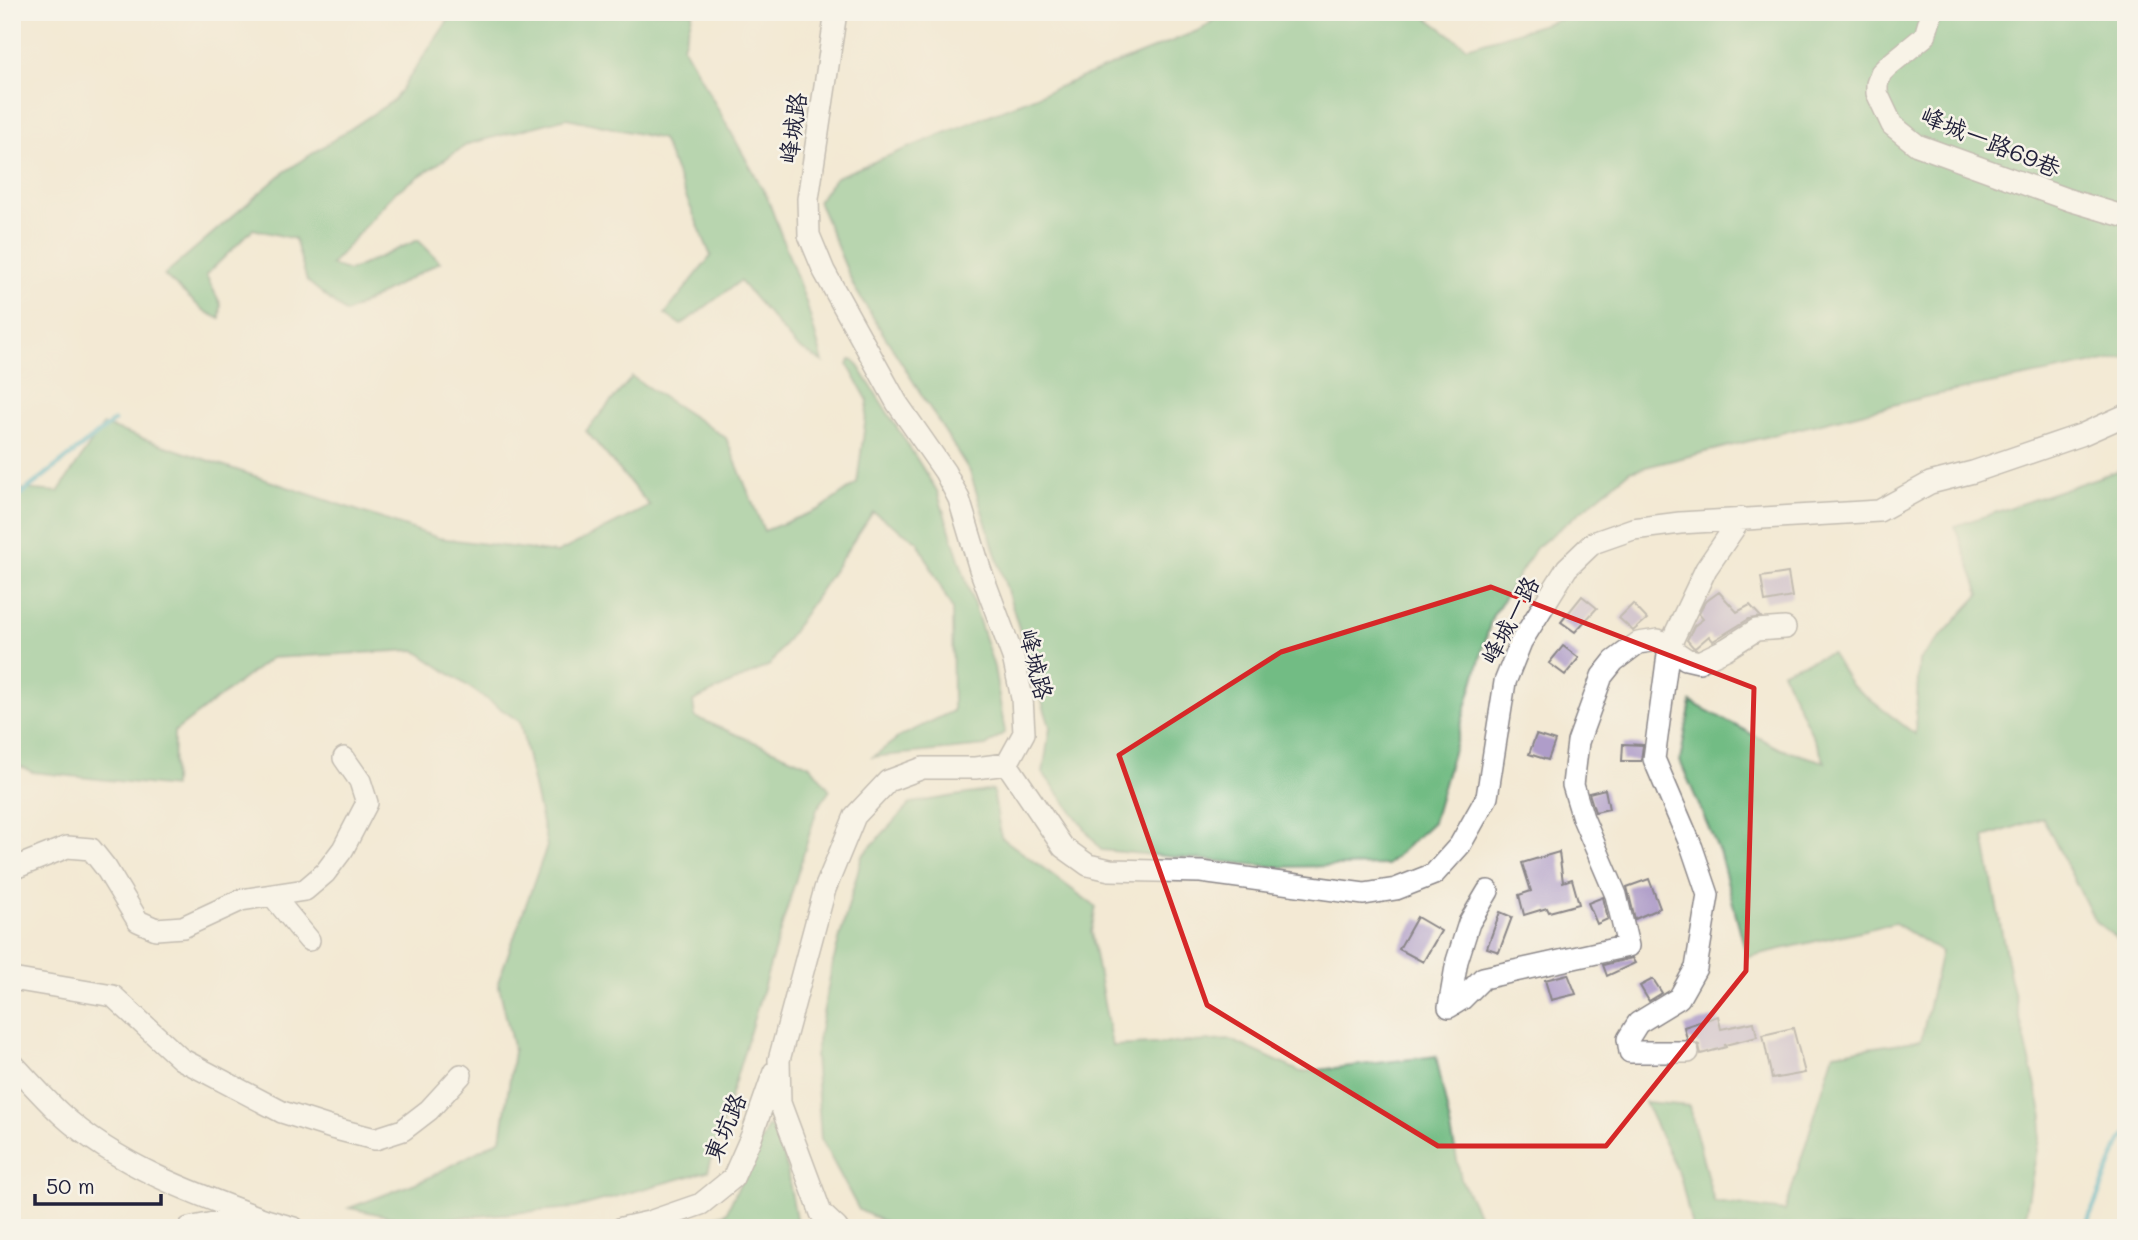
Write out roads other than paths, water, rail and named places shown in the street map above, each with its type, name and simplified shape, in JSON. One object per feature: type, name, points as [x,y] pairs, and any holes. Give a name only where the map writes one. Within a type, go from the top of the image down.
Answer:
[{"type":"street","name":"峰城路","points":[[836,12],[808,199],[809,235],[834,291],[897,403],[946,472],[959,499],[980,569],[1013,657],[1022,698],[1024,733],[1007,764]]},
{"type":"street","name":"峰城一路69巷","points":[[1932,12],[1925,36],[1881,73],[1877,84],[1877,93],[1892,125],[1917,145],[2069,200],[2126,217]]},
{"type":"street","name":"峰城一路","points":[[1007,764],[1063,847],[1088,865],[1110,870],[1201,872],[1364,894],[1396,889],[1434,874],[1460,845],[1487,797],[1505,682],[1521,642],[1567,568],[1593,543],[1633,529],[1741,518],[1879,510],[1930,483],[1973,472],[2081,435],[2126,415]]},
{"type":"street","points":[[1688,1052],[1630,1052],[1628,1039],[1638,1023],[1679,998],[1696,968],[1709,895],[1654,759],[1669,647],[1706,569],[1741,518]]},
{"type":"street","points":[[1489,891],[1469,923],[1449,1007],[1462,999],[1483,978],[1628,946],[1616,895],[1583,818],[1573,785],[1578,742],[1602,676],[1614,661],[1637,643],[1658,640],[1686,659],[1699,662],[1756,630],[1785,628]]},
{"type":"street","points":[[12,869],[67,846],[91,849],[106,868],[138,921],[156,929],[183,927],[241,900],[305,890],[344,849],[367,803],[360,781],[344,758]]},
{"type":"street","points":[[837,1228],[821,1213],[780,1104],[779,1060],[825,888],[855,816],[888,781],[923,768],[975,768],[1007,764]]},
{"type":"street","points":[[273,896],[309,940]]},
{"type":"street","points":[[12,979],[113,996],[181,1059],[282,1112],[375,1139],[403,1130],[429,1110],[461,1075]]},
{"type":"street","name":"東坑路","points":[[622,1228],[649,1222],[701,1204],[733,1178],[779,1060]]},
{"type":"street","points":[[12,1063],[61,1115],[119,1156],[191,1192],[293,1228]]},
{"type":"street","points":[[189,1228],[223,1221],[267,1220]]},
{"type":"waterway","points":[[12,501],[114,421]]},
{"type":"waterway","points":[[2085,1228],[2121,1140],[2126,1135]]}]
